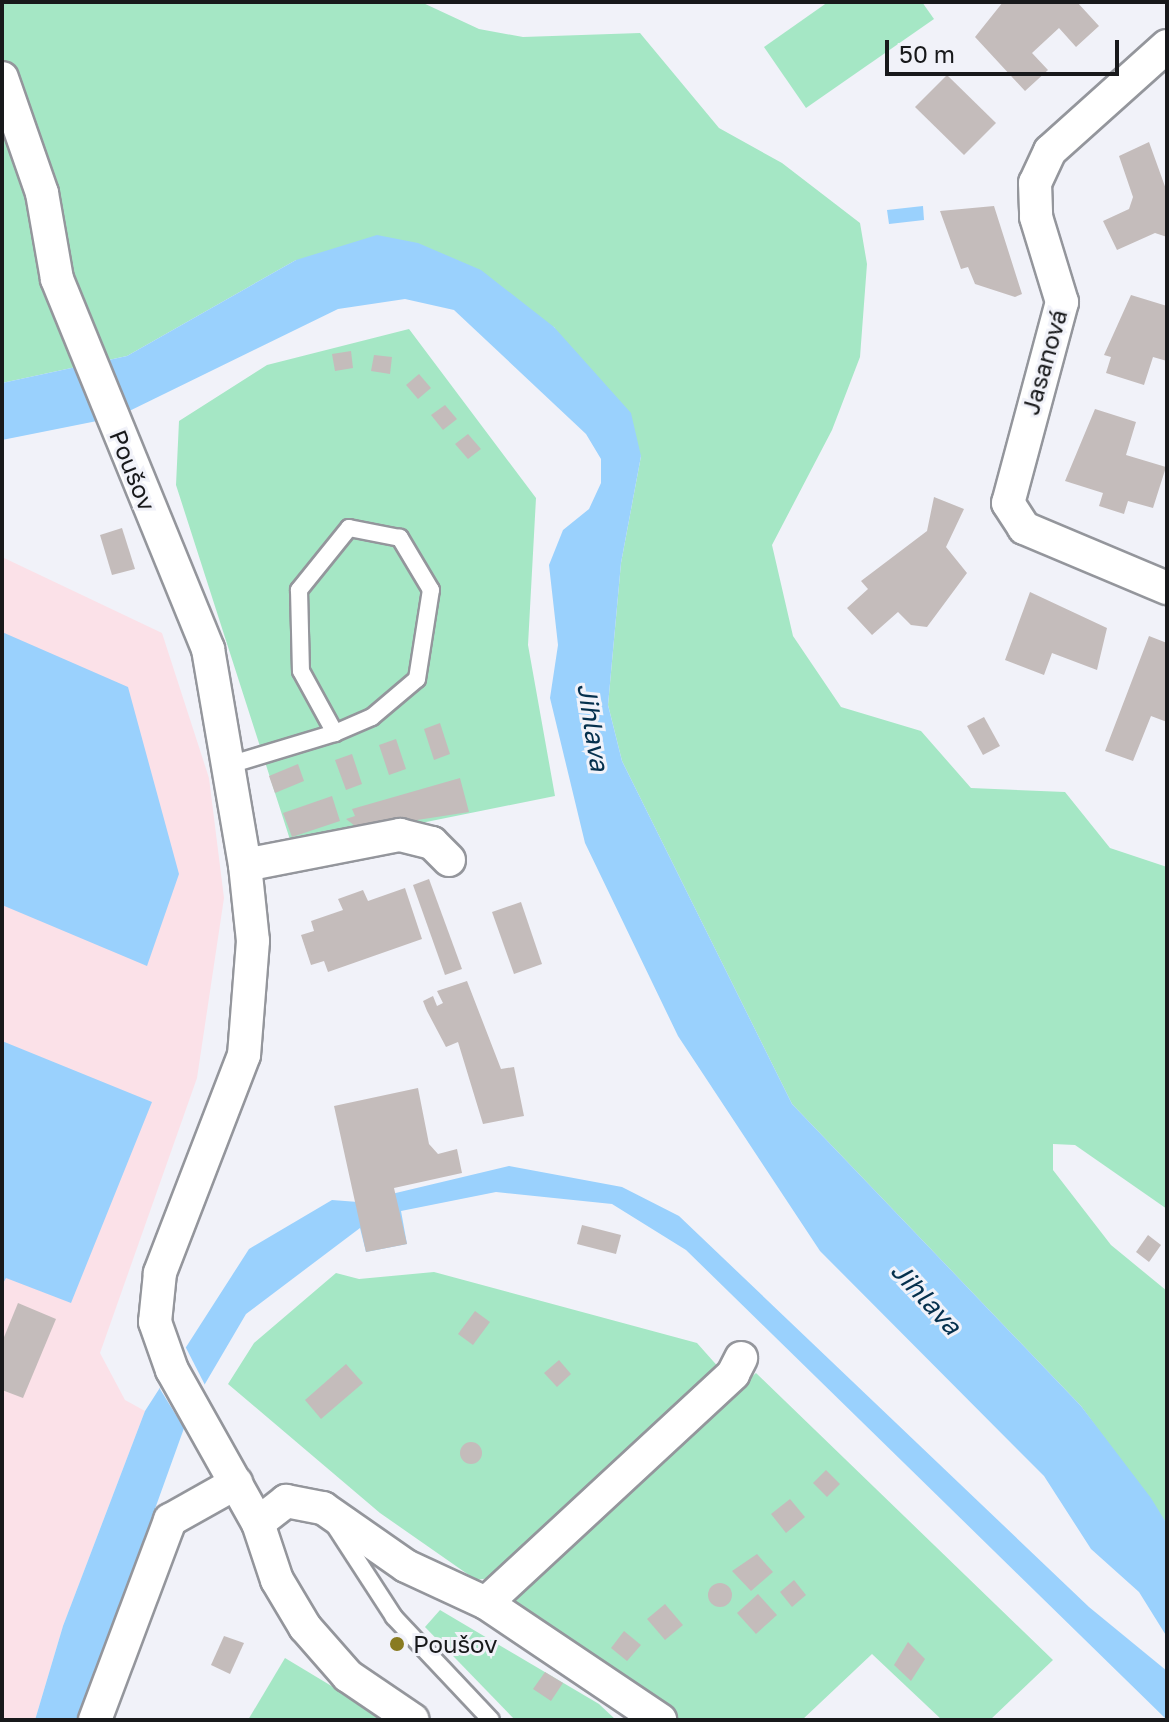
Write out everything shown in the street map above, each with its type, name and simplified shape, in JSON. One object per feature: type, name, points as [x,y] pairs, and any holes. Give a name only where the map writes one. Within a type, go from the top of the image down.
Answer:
[{"type":"street","name":"Jasanová","points":[[1167,46],[1050,151],[1035,183],[1036,217],[1062,302],[1008,503],[1024,528],[1167,588]]},
{"type":"street","name":"Poušov","points":[[2,78],[42,193],[70,315],[208,649],[245,865],[253,941],[244,1055],[160,1273],[155,1307],[161,1346],[258,1523],[277,1580],[305,1627],[348,1676],[413,1720]]},
{"type":"street","points":[[245,865],[400,835],[432,843],[449,860]]},
{"type":"street","points":[[486,1603],[733,1374],[741,1358]]},
{"type":"street","points":[[95,1720],[170,1520],[236,1483]]},
{"type":"street","points":[[258,1523],[286,1501],[323,1508],[406,1566],[486,1603],[660,1720]]},
{"type":"lane","points":[[229,765],[335,733],[372,717],[417,679],[431,590],[400,538],[349,528],[299,590],[301,671],[335,733]]},
{"type":"lane","points":[[323,1508],[394,1617],[491,1720]]},
{"type":"shaded area","points":[[2,557],[162,633],[209,778],[224,898],[197,1078],[100,1353],[125,1400],[145,1411],[63,1626],[35,1720],[2,1720]]},
{"type":"green space","points":[[2,2],[421,2],[479,29],[523,37],[640,33],[719,128],[782,163],[860,223],[867,264],[860,357],[832,430],[772,545],[793,636],[841,707],[921,731],[971,788],[1065,792],[1110,848],[1167,867],[1167,1209],[1075,1145],[1053,1144],[1053,1170],[1111,1245],[1167,1291],[1167,1524],[1081,1406],[792,1104],[622,761],[608,705],[621,563],[641,456],[554,327],[296,260],[127,356],[2,383]]},
{"type":"green space","points":[[828,2],[922,2],[934,19],[806,108],[764,47]]},
{"type":"green space","points":[[409,329],[536,498],[528,645],[555,796],[293,849],[176,485],[179,421],[267,365]]},
{"type":"green space","points":[[434,1272],[697,1343],[721,1370],[490,1578],[476,1580],[380,1513],[228,1384],[254,1343],[336,1273],[359,1279]]},
{"type":"green space","points":[[756,1373],[1053,1660],[990,1720],[942,1720],[872,1654],[802,1720],[677,1720],[514,1606],[513,1593]]},
{"type":"green space","points":[[440,1610],[599,1704],[616,1720],[515,1720],[425,1627]]},
{"type":"green space","points":[[285,1658],[388,1720],[248,1720]]},
{"type":"water","points":[[923,206],[924,220],[889,224],[887,210]]},
{"type":"water","name":"Jihlava","points":[[377,235],[418,243],[481,270],[554,327],[631,413],[641,456],[621,563],[608,705],[622,761],[792,1104],[1081,1406],[1151,1498],[1167,1524],[1167,1637],[1139,1592],[1091,1549],[1044,1476],[820,1251],[678,1036],[585,843],[550,698],[558,645],[549,565],[563,530],[589,509],[601,483],[601,459],[586,434],[454,310],[405,299],[338,309],[117,417],[2,440],[2,383],[127,356],[296,260]]},
{"type":"water","points":[[2,632],[128,687],[179,874],[147,966],[2,905]]},
{"type":"water","points":[[2,1041],[152,1102],[71,1303],[6,1278],[2,1285]]},
{"type":"water","points":[[509,1166],[622,1187],[679,1216],[1089,1607],[1167,1671],[1167,1720],[686,1250],[612,1204],[496,1192],[401,1211],[407,1244],[366,1252],[360,1228],[246,1314],[192,1406],[79,1720],[35,1720],[63,1626],[145,1411],[249,1249],[332,1200],[358,1202]]},
{"type":"pier","points":[[183,1342],[206,1387],[187,1433],[160,1389]]},
{"type":"building","points":[[1003,2],[1077,2],[1099,26],[1076,47],[1059,28],[1032,53],[1048,70],[1025,91],[975,37]]},
{"type":"building","points":[[947,75],[996,123],[964,155],[915,107]]},
{"type":"building","points":[[1149,142],[1167,192],[1167,237],[1155,233],[1117,250],[1103,221],[1129,209],[1133,197],[1119,156]]},
{"type":"building","points":[[994,206],[1022,294],[1015,297],[975,284],[968,267],[961,269],[940,211]]},
{"type":"building","points":[[1131,295],[1167,306],[1167,361],[1153,357],[1144,385],[1106,373],[1111,357],[1104,355]]},
{"type":"building","points":[[351,351],[353,368],[335,371],[332,354]]},
{"type":"building","points":[[374,355],[392,357],[390,374],[371,371]]},
{"type":"building","points":[[419,374],[431,388],[418,399],[406,385]]},
{"type":"building","points":[[445,405],[457,419],[443,430],[431,415]]},
{"type":"building","points":[[1095,409],[1136,422],[1126,455],[1166,467],[1153,508],[1128,501],[1124,514],[1099,506],[1103,493],[1065,481]]},
{"type":"building","points":[[468,434],[481,449],[468,459],[455,444]]},
{"type":"building","points":[[934,497],[964,509],[946,547],[967,573],[927,627],[911,625],[898,612],[872,635],[847,608],[868,589],[861,581],[927,531]]},
{"type":"building","points":[[122,528],[135,569],[112,575],[100,535]]},
{"type":"building","points":[[1030,592],[1107,628],[1097,670],[1052,653],[1044,675],[1005,660]]},
{"type":"building","points":[[1149,636],[1167,643],[1167,722],[1151,716],[1133,761],[1105,751]]},
{"type":"building","points":[[984,717],[1000,746],[983,755],[967,726]]},
{"type":"building","points":[[440,723],[450,754],[434,760],[424,729]]},
{"type":"building","points":[[396,739],[406,769],[389,775],[379,745]]},
{"type":"building","points":[[352,754],[362,784],[346,790],[335,760]]},
{"type":"building","points":[[298,764],[304,781],[275,793],[269,776]]},
{"type":"building","points":[[460,778],[469,812],[359,829],[346,819],[355,816],[352,809]]},
{"type":"building","points":[[332,796],[340,821],[292,837],[283,813]]},
{"type":"building","points":[[429,879],[462,969],[445,975],[413,885]]},
{"type":"building","points":[[405,888],[422,939],[328,972],[324,961],[311,965],[301,935],[314,931],[311,921],[343,910],[338,899],[363,890],[368,901]]},
{"type":"building","points":[[521,902],[542,964],[514,974],[492,912]]},
{"type":"building","points":[[467,981],[501,1069],[514,1067],[524,1116],[483,1124],[458,1042],[446,1047],[427,1011],[423,1001],[433,996],[437,1006],[443,1003],[437,991]]},
{"type":"building","points":[[418,1088],[429,1144],[438,1154],[457,1149],[462,1173],[394,1188],[407,1244],[366,1252],[334,1106]]},
{"type":"building","points":[[582,1225],[621,1235],[616,1254],[577,1244]]},
{"type":"building","points":[[1148,1235],[1161,1245],[1149,1262],[1136,1252]]},
{"type":"building","points":[[18,1303],[56,1319],[23,1398],[2,1390],[2,1342]]},
{"type":"building","points":[[475,1311],[490,1322],[473,1345],[458,1334]]},
{"type":"building","points":[[559,1360],[571,1374],[557,1387],[544,1373]]},
{"type":"building","points":[[346,1364],[363,1383],[321,1419],[305,1400]]},
{"type":"building","points":[[471,1442],[479,1445],[482,1453],[479,1461],[471,1464],[463,1461],[460,1453],[463,1445]]},
{"type":"building","points":[[826,1470],[840,1484],[827,1497],[813,1483]]},
{"type":"building","points":[[790,1499],[805,1517],[786,1533],[771,1514]]},
{"type":"building","points":[[757,1554],[773,1572],[751,1591],[732,1571]]},
{"type":"building","points":[[794,1580],[806,1595],[792,1607],[780,1592]]},
{"type":"building","points":[[720,1583],[731,1590],[732,1595],[725,1606],[720,1607],[709,1600],[708,1595],[715,1584]]},
{"type":"building","points":[[758,1594],[777,1615],[756,1634],[737,1613]]},
{"type":"building","points":[[665,1604],[683,1625],[665,1640],[647,1619]]},
{"type":"building","points":[[624,1631],[641,1645],[627,1661],[611,1648]]},
{"type":"building","points":[[224,1636],[244,1643],[230,1674],[211,1665]]},
{"type":"building","points":[[908,1642],[925,1659],[911,1681],[894,1665]]},
{"type":"building","points":[[545,1672],[563,1683],[551,1701],[533,1689]]},
{"type":"place","name":"Poušov","points":[[397,1644]]}]
